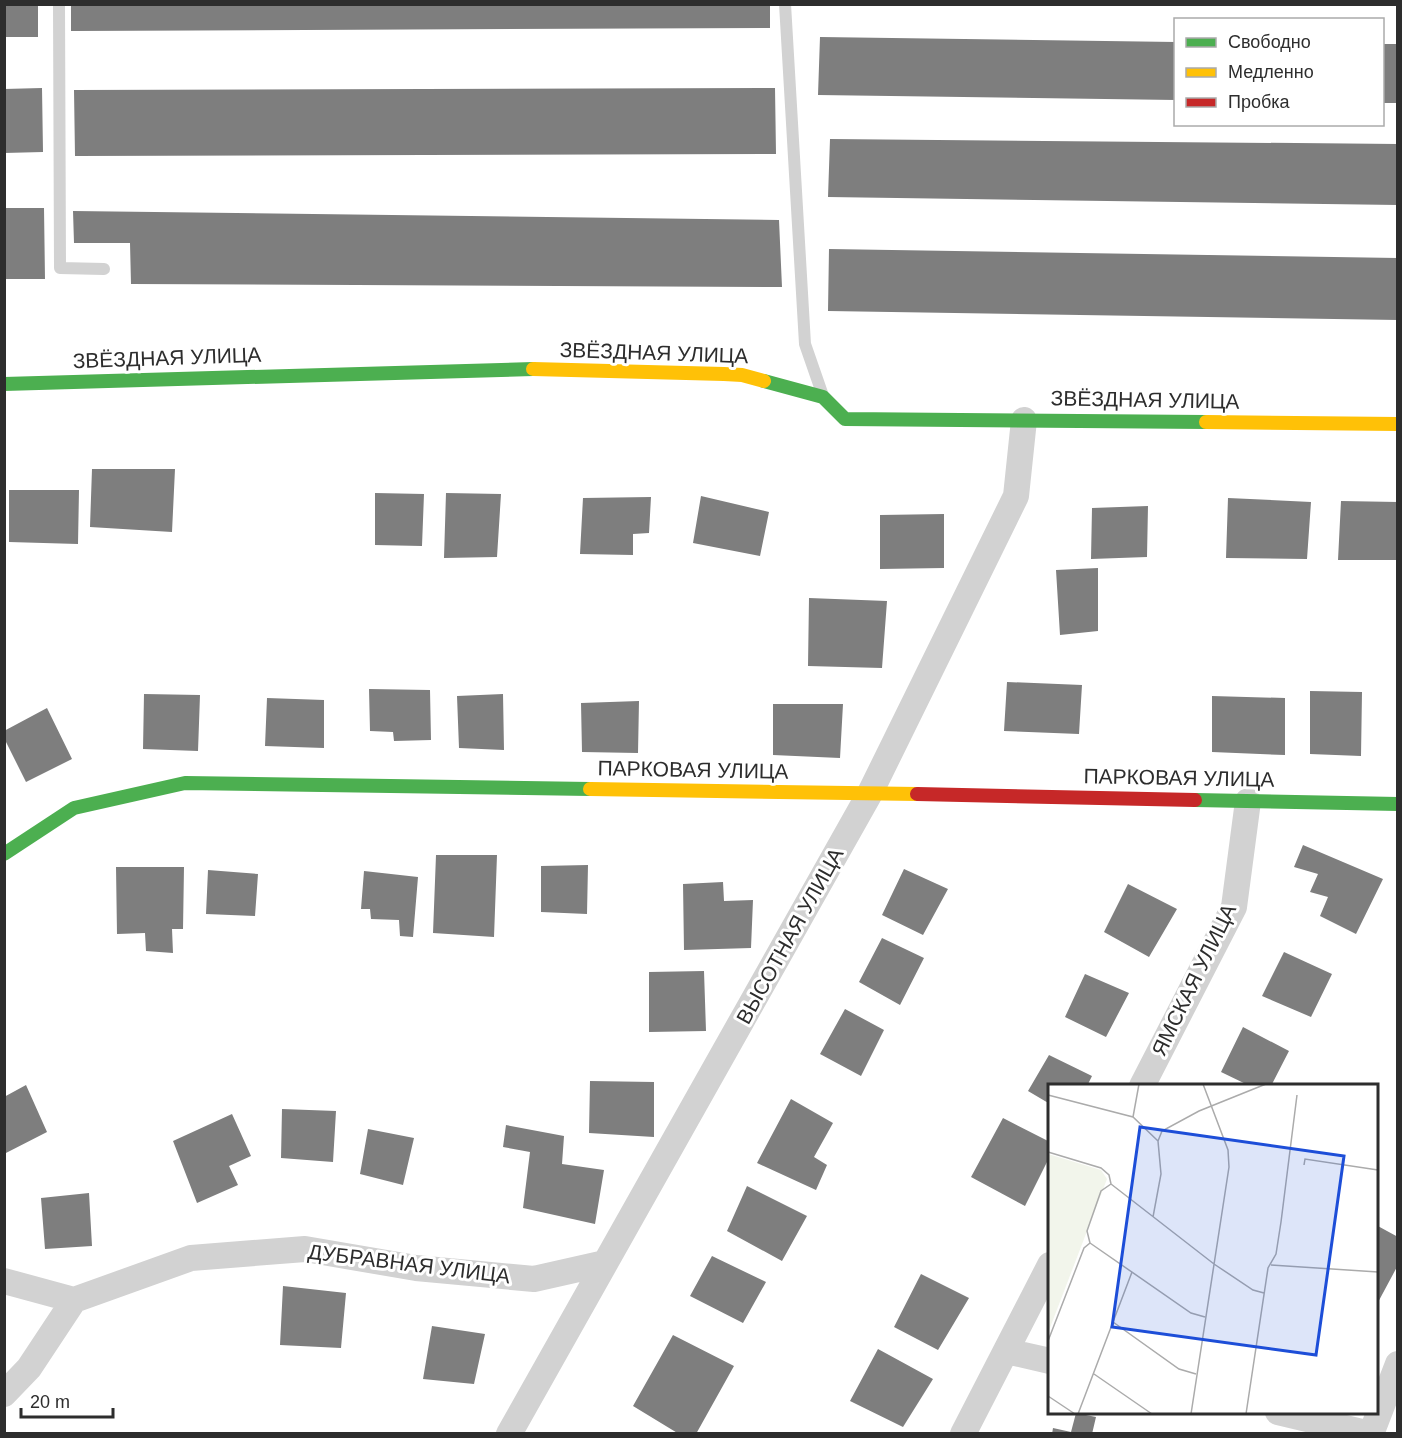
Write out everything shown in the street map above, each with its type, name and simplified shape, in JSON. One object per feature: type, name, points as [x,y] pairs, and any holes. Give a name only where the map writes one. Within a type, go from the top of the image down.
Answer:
[{"type":"street","name":"ЗВЁЗДНАЯ УЛИЦА","points":[[4,384],[518,369],[742,375],[823,397],[845,419],[1398,424]]},
{"type":"street","name":"ВЫСОТНАЯ УЛИЦА","points":[[509,1434],[870,794],[1016,496],[1024,420]]},
{"type":"street","name":"ПАРКОВАЯ УЛИЦА","points":[[4,854],[74,808],[185,783],[1398,804]]},
{"type":"street","name":"ЯМСКАЯ УЛИЦА","points":[[1143,1084],[1234,907],[1248,801]]},
{"type":"street","name":"ДУБРАВНАЯ УЛИЦА","points":[[75,1300],[191,1258],[305,1249],[416,1268],[534,1279],[605,1263]]},
{"type":"street","points":[[963,1434],[1048,1269]]},
{"type":"street","points":[[4,1281],[75,1300],[29,1368],[4,1394]]},
{"type":"street","points":[[1006,1351],[1048,1360]]},
{"type":"street","points":[[1282,1414],[1371,1434],[1398,1364]]},
{"type":"lane","points":[[59,4],[60,268],[104,269]]},
{"type":"lane","points":[[785,4],[805,344],[823,397]]},
{"type":"building","points":[[4,4],[38,4],[38,37],[4,37]]},
{"type":"building","points":[[71,4],[770,4],[770,28],[71,31]]},
{"type":"building","points":[[820,37],[1174,42],[1174,100],[818,95]]},
{"type":"building","points":[[1384,44],[1398,44],[1398,103],[1384,103]]},
{"type":"building","points":[[42,88],[43,152],[4,153],[4,89]]},
{"type":"building","points":[[775,88],[776,154],[75,156],[74,90]]},
{"type":"building","points":[[830,139],[1398,144],[1398,205],[828,197]]},
{"type":"building","points":[[4,208],[44,208],[45,279],[4,279]]},
{"type":"building","points":[[73,211],[779,220],[782,287],[131,284],[130,243],[74,243]]},
{"type":"building","points":[[829,249],[1398,258],[1398,320],[828,311]]},
{"type":"building","points":[[92,469],[175,469],[172,532],[90,527]]},
{"type":"building","points":[[9,490],[79,490],[78,544],[9,542]]},
{"type":"building","points":[[375,493],[424,494],[422,546],[375,545]]},
{"type":"building","points":[[446,493],[501,494],[497,557],[444,558]]},
{"type":"building","points":[[701,496],[769,512],[760,556],[693,543]]},
{"type":"building","points":[[651,497],[649,533],[633,534],[633,555],[580,554],[583,498]]},
{"type":"building","points":[[1228,498],[1311,502],[1307,559],[1226,558]]},
{"type":"building","points":[[1341,501],[1398,502],[1397,560],[1338,560]]},
{"type":"building","points":[[1148,506],[1147,557],[1091,559],[1092,508]]},
{"type":"building","points":[[944,514],[944,568],[880,569],[880,515]]},
{"type":"building","points":[[1098,568],[1098,631],[1060,635],[1056,570]]},
{"type":"building","points":[[809,598],[887,601],[882,668],[808,666]]},
{"type":"building","points":[[1007,682],[1082,685],[1079,734],[1004,731]]},
{"type":"building","points":[[369,689],[430,690],[431,740],[394,741],[393,732],[370,731]]},
{"type":"building","points":[[1310,691],[1362,692],[1361,756],[1310,754]]},
{"type":"building","points":[[144,694],[200,695],[198,751],[143,749]]},
{"type":"building","points":[[503,694],[504,750],[459,748],[457,696]]},
{"type":"building","points":[[1212,696],[1285,698],[1285,755],[1212,752]]},
{"type":"building","points":[[267,698],[324,700],[324,748],[265,746]]},
{"type":"building","points":[[639,701],[638,753],[582,752],[581,703]]},
{"type":"building","points":[[773,704],[843,704],[840,758],[773,755]]},
{"type":"building","points":[[47,708],[72,759],[26,782],[4,738],[4,731]]},
{"type":"building","points":[[1303,845],[1383,879],[1356,934],[1320,916],[1328,897],[1310,892],[1318,874],[1294,867]]},
{"type":"building","points":[[436,855],[497,855],[494,937],[433,933]]},
{"type":"building","points":[[588,865],[587,914],[541,912],[541,866]]},
{"type":"building","points":[[116,867],[184,867],[183,929],[172,929],[173,953],[146,951],[145,933],[117,934]]},
{"type":"building","points":[[904,869],[948,889],[923,935],[882,915]]},
{"type":"building","points":[[208,870],[258,874],[255,916],[206,914]]},
{"type":"building","points":[[364,871],[418,877],[413,937],[400,936],[399,920],[371,919],[370,909],[361,909]]},
{"type":"building","points":[[723,882],[724,901],[753,900],[751,948],[684,950],[683,884]]},
{"type":"building","points":[[1128,884],[1177,909],[1149,957],[1104,932]]},
{"type":"building","points":[[882,938],[924,958],[900,1005],[859,982]]},
{"type":"building","points":[[1284,952],[1332,974],[1311,1017],[1262,996]]},
{"type":"building","points":[[704,971],[706,1031],[649,1032],[649,972]]},
{"type":"building","points":[[1085,974],[1129,993],[1106,1037],[1065,1017]]},
{"type":"building","points":[[845,1009],[884,1030],[861,1076],[820,1054]]},
{"type":"building","points":[[1243,1027],[1289,1051],[1272,1084],[1246,1084],[1221,1072]]},
{"type":"building","points":[[1049,1055],[1092,1076],[1088,1084],[1048,1084],[1048,1103],[1028,1091]]},
{"type":"building","points":[[590,1081],[654,1082],[654,1137],[589,1133]]},
{"type":"building","points":[[26,1085],[47,1132],[4,1154],[4,1097]]},
{"type":"building","points":[[791,1099],[833,1123],[814,1157],[827,1165],[816,1190],[757,1163]]},
{"type":"building","points":[[282,1109],[336,1111],[333,1162],[281,1158]]},
{"type":"building","points":[[232,1114],[251,1156],[229,1166],[238,1185],[197,1203],[173,1141]]},
{"type":"building","points":[[1003,1118],[1048,1141],[1048,1160],[1025,1206],[971,1177]]},
{"type":"building","points":[[506,1125],[564,1136],[562,1164],[604,1170],[595,1224],[523,1208],[530,1152],[503,1147]]},
{"type":"building","points":[[368,1129],[414,1138],[403,1185],[360,1174]]},
{"type":"building","points":[[747,1186],[807,1216],[782,1261],[727,1231]]},
{"type":"building","points":[[89,1193],[92,1246],[45,1249],[41,1198]]},
{"type":"building","points":[[1378,1226],[1398,1237],[1398,1265],[1378,1302]]},
{"type":"building","points":[[712,1256],[766,1282],[743,1323],[690,1296]]},
{"type":"building","points":[[921,1274],[969,1298],[938,1350],[894,1327]]},
{"type":"building","points":[[283,1286],[346,1293],[341,1348],[280,1345]]},
{"type":"building","points":[[432,1326],[485,1334],[474,1384],[423,1379]]},
{"type":"building","points":[[673,1335],[734,1366],[696,1434],[679,1434],[633,1406]]},
{"type":"building","points":[[878,1349],[933,1379],[903,1427],[850,1401]]},
{"type":"building","points":[[1076,1414],[1096,1417],[1092,1434],[1052,1434],[1053,1428],[1071,1432]]},
{"type":"traffic: fast","points":[[4,384],[533,369]]},
{"type":"traffic: fast","points":[[764,381],[823,397],[845,419],[1206,422]]},
{"type":"traffic: fast","points":[[4,854],[74,808],[185,783],[590,789]]},
{"type":"traffic: fast","points":[[1195,800],[1398,804]]},
{"type":"traffic: slow","points":[[533,369],[724,374],[742,375],[764,381]]},
{"type":"traffic: slow","points":[[1206,422],[1398,424]]},
{"type":"traffic: slow","points":[[590,789],[917,794]]},
{"type":"traffic: jam","points":[[917,794],[1195,800]]}]
